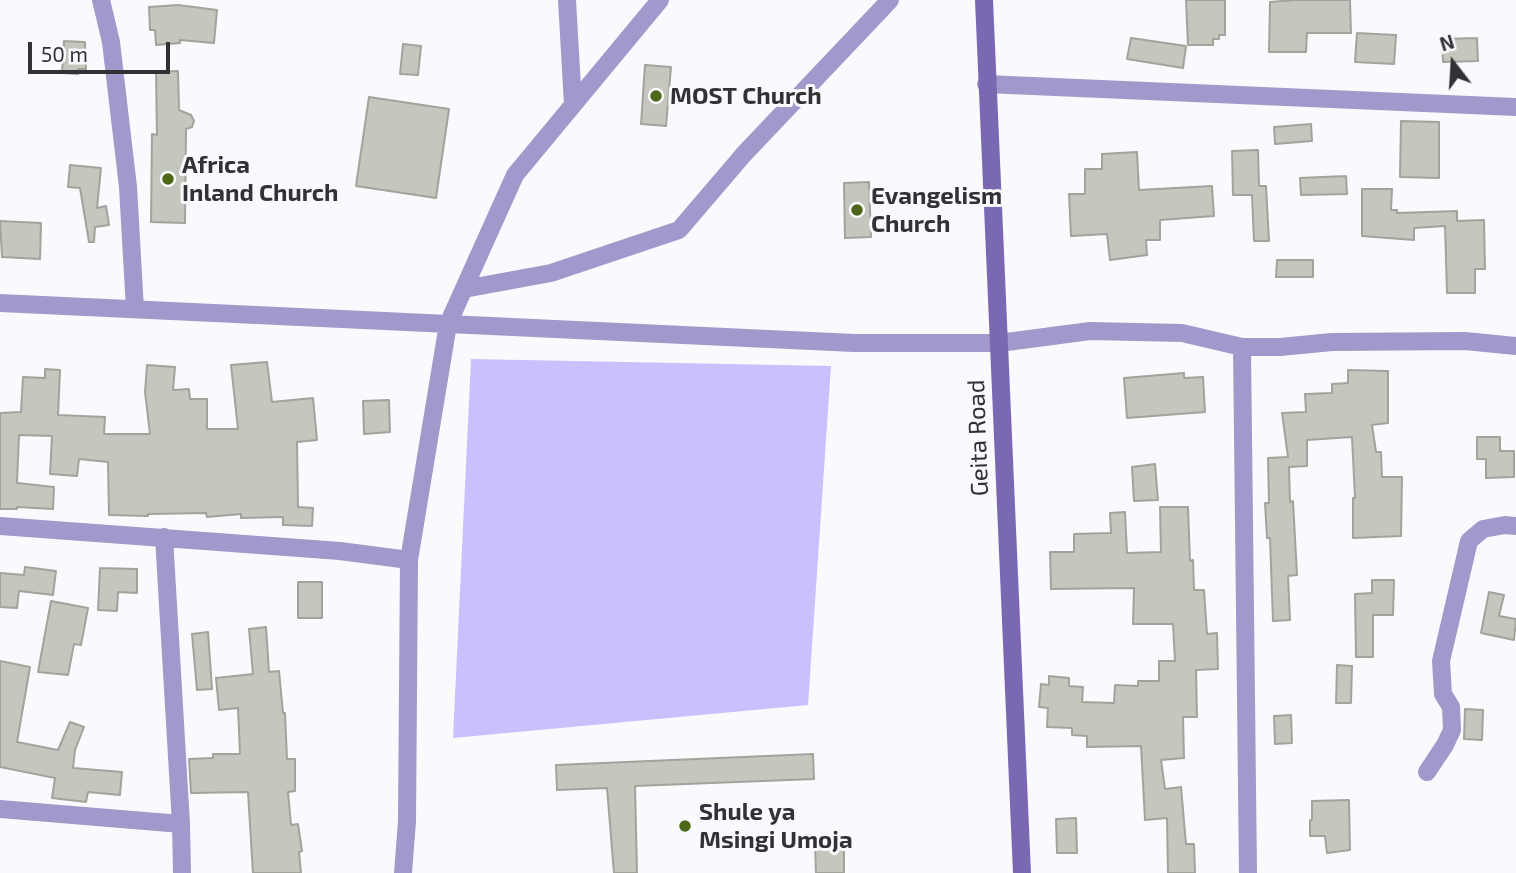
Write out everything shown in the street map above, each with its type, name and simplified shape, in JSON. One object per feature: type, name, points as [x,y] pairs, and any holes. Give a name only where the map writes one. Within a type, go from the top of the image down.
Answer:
[{"type":"main road","name":"Geita Road","points":[[984,0],[1022,873]]},
{"type":"street","points":[[101,0],[111,42],[128,187],[135,309]]},
{"type":"street","points":[[567,0],[573,105]]},
{"type":"street","points":[[403,873],[407,821],[410,560],[448,324],[515,175],[660,0]]},
{"type":"street","points":[[464,289],[551,273],[678,230],[744,154],[890,0]]},
{"type":"street","points":[[986,84],[1516,107]]},
{"type":"street","points":[[0,303],[853,343],[999,343],[1090,331],[1182,332],[1242,347],[1280,347],[1332,342],[1465,341],[1516,345]]},
{"type":"street","points":[[1242,347],[1248,873]]},
{"type":"street","points":[[0,526],[340,551],[410,560]]},
{"type":"street","points":[[1427,772],[1452,730],[1451,707],[1443,694],[1441,661],[1469,541],[1483,528],[1516,526]]},
{"type":"street","points":[[164,537],[182,873]]},
{"type":"street","points":[[0,809],[181,824]]},
{"type":"shaded area","points":[[471,359],[831,366],[808,705],[453,738]]},
{"type":"building","points":[[1186,0],[1225,0],[1225,35],[1213,39],[1213,45],[1188,45]]},
{"type":"building","points":[[1350,0],[1351,33],[1307,33],[1306,52],[1269,52],[1270,2]]},
{"type":"building","points":[[178,5],[217,10],[214,43],[180,40],[180,43],[156,45],[155,30],[150,30],[149,7]]},
{"type":"building","points":[[1357,33],[1396,35],[1394,64],[1355,62]]},
{"type":"building","points":[[1131,38],[1186,46],[1183,68],[1127,59]]},
{"type":"building","points":[[1477,38],[1478,61],[1443,62],[1442,39]]},
{"type":"building","points":[[64,41],[85,42],[86,69],[78,69],[78,74],[62,73]]},
{"type":"building","points":[[403,44],[421,46],[418,75],[400,74]]},
{"type":"building","name":"MOST Church","points":[[645,65],[671,67],[666,126],[641,124]]},
{"type":"building","name":"Africa Inland Church","points":[[178,71],[179,110],[191,115],[194,121],[192,127],[186,129],[185,223],[151,222],[152,134],[157,135],[156,72]]},
{"type":"building","points":[[369,97],[449,109],[436,198],[356,186]]},
{"type":"building","points":[[1401,121],[1439,122],[1439,178],[1400,177]]},
{"type":"building","points":[[1311,124],[1312,141],[1275,144],[1274,127]]},
{"type":"building","points":[[1258,150],[1259,186],[1266,186],[1269,241],[1254,241],[1252,195],[1233,195],[1232,151]]},
{"type":"building","points":[[1137,152],[1139,190],[1212,186],[1214,216],[1160,220],[1160,240],[1146,240],[1147,255],[1110,260],[1107,234],[1071,236],[1069,194],[1085,194],[1085,169],[1102,169],[1102,154]]},
{"type":"building","points":[[70,165],[101,168],[97,208],[106,206],[109,225],[95,227],[94,242],[89,242],[80,188],[68,187]]},
{"type":"building","points":[[1346,176],[1347,194],[1301,195],[1300,178]]},
{"type":"building","name":"Evangelism Church","points":[[869,182],[871,237],[845,238],[844,183]]},
{"type":"building","points":[[1362,189],[1392,189],[1391,210],[1397,210],[1397,213],[1457,211],[1457,221],[1484,220],[1485,269],[1475,269],[1475,293],[1447,293],[1445,226],[1414,228],[1414,240],[1362,236]]},
{"type":"building","points":[[0,221],[41,223],[40,259],[2,257]]},
{"type":"building","points":[[1277,260],[1313,260],[1313,277],[1276,277]]},
{"type":"building","points":[[267,362],[272,402],[313,398],[317,440],[297,442],[298,507],[313,508],[312,526],[283,525],[283,517],[241,518],[241,514],[207,517],[206,513],[109,515],[108,462],[79,459],[77,476],[50,474],[52,436],[19,435],[17,483],[54,487],[53,509],[0,509],[0,413],[21,412],[23,377],[45,378],[45,369],[60,370],[58,415],[105,417],[104,434],[150,434],[145,392],[147,365],[175,367],[173,390],[189,389],[190,399],[207,399],[207,429],[238,429],[231,365]]},
{"type":"building","points":[[1348,370],[1388,371],[1388,423],[1372,425],[1376,452],[1381,452],[1382,477],[1402,477],[1401,536],[1353,538],[1355,498],[1352,437],[1307,440],[1307,466],[1289,467],[1297,575],[1288,576],[1290,620],[1273,621],[1270,538],[1267,538],[1265,503],[1269,503],[1268,458],[1288,457],[1282,413],[1306,412],[1305,394],[1332,393],[1332,384],[1348,383]]},
{"type":"building","points":[[1184,373],[1184,378],[1203,377],[1205,412],[1127,418],[1124,378]]},
{"type":"building","points":[[389,400],[390,432],[364,434],[363,401]]},
{"type":"building","points":[[1477,437],[1500,437],[1500,451],[1514,451],[1514,477],[1486,478],[1486,459],[1477,459]]},
{"type":"building","points":[[1155,464],[1158,500],[1134,501],[1132,467]]},
{"type":"building","points":[[1160,507],[1188,507],[1194,590],[1204,590],[1207,634],[1217,633],[1218,669],[1196,670],[1197,717],[1183,717],[1184,758],[1161,760],[1165,789],[1181,787],[1186,844],[1194,844],[1195,873],[1168,873],[1167,818],[1145,820],[1141,746],[1087,747],[1087,736],[1072,735],[1072,728],[1047,727],[1048,708],[1039,707],[1041,684],[1049,685],[1049,676],[1069,678],[1069,686],[1083,687],[1082,702],[1114,703],[1115,685],[1138,686],[1138,681],[1159,681],[1159,661],[1175,661],[1173,624],[1133,624],[1134,588],[1051,589],[1050,552],[1074,552],[1074,534],[1111,533],[1110,513],[1125,512],[1127,553],[1161,552]]},
{"type":"building","points":[[25,567],[56,571],[53,595],[19,591],[17,608],[0,607],[0,573],[24,575]]},
{"type":"building","points":[[100,568],[137,569],[137,593],[118,592],[117,611],[98,610]]},
{"type":"building","points":[[1372,580],[1394,580],[1393,615],[1373,615],[1373,657],[1356,657],[1355,594],[1372,593]]},
{"type":"building","points":[[298,582],[322,582],[322,618],[298,618]]},
{"type":"building","points":[[1489,592],[1504,595],[1499,616],[1516,619],[1514,640],[1481,633]]},
{"type":"building","points":[[51,601],[88,608],[81,645],[74,644],[68,675],[38,672]]},
{"type":"building","points":[[266,627],[269,672],[279,671],[285,713],[287,759],[295,759],[295,791],[288,792],[291,825],[298,824],[302,851],[299,852],[301,873],[253,873],[248,792],[191,793],[189,759],[213,758],[213,754],[240,754],[238,708],[219,710],[216,678],[253,674],[249,629]]},
{"type":"building","points":[[208,632],[212,689],[197,690],[192,634]]},
{"type":"building","points":[[0,661],[30,667],[17,742],[58,750],[70,722],[84,727],[75,750],[73,768],[122,772],[120,795],[88,792],[86,802],[52,798],[55,778],[0,767]]},
{"type":"building","points":[[1337,665],[1352,666],[1351,703],[1336,703]]},
{"type":"building","points":[[1465,709],[1483,710],[1482,740],[1464,739]]},
{"type":"building","points":[[1291,715],[1292,743],[1275,744],[1274,716]]},
{"type":"building","points":[[813,754],[814,779],[635,786],[637,873],[614,873],[607,788],[557,790],[556,765]]},
{"type":"building","points":[[1349,800],[1350,850],[1327,853],[1325,836],[1310,836],[1312,801]]},
{"type":"building","points":[[1076,818],[1077,853],[1057,853],[1056,819]]},
{"type":"building","points":[[815,843],[844,843],[844,873],[816,873]]},
{"type":"place","name":"MOST Church","points":[[656,96]]},
{"type":"place","name":"Africa Inland Church","points":[[168,179]]},
{"type":"place","name":"Evangelism Church","points":[[857,210]]},
{"type":"place","name":"Shule ya Msingi Umoja","points":[[685,826]]}]
